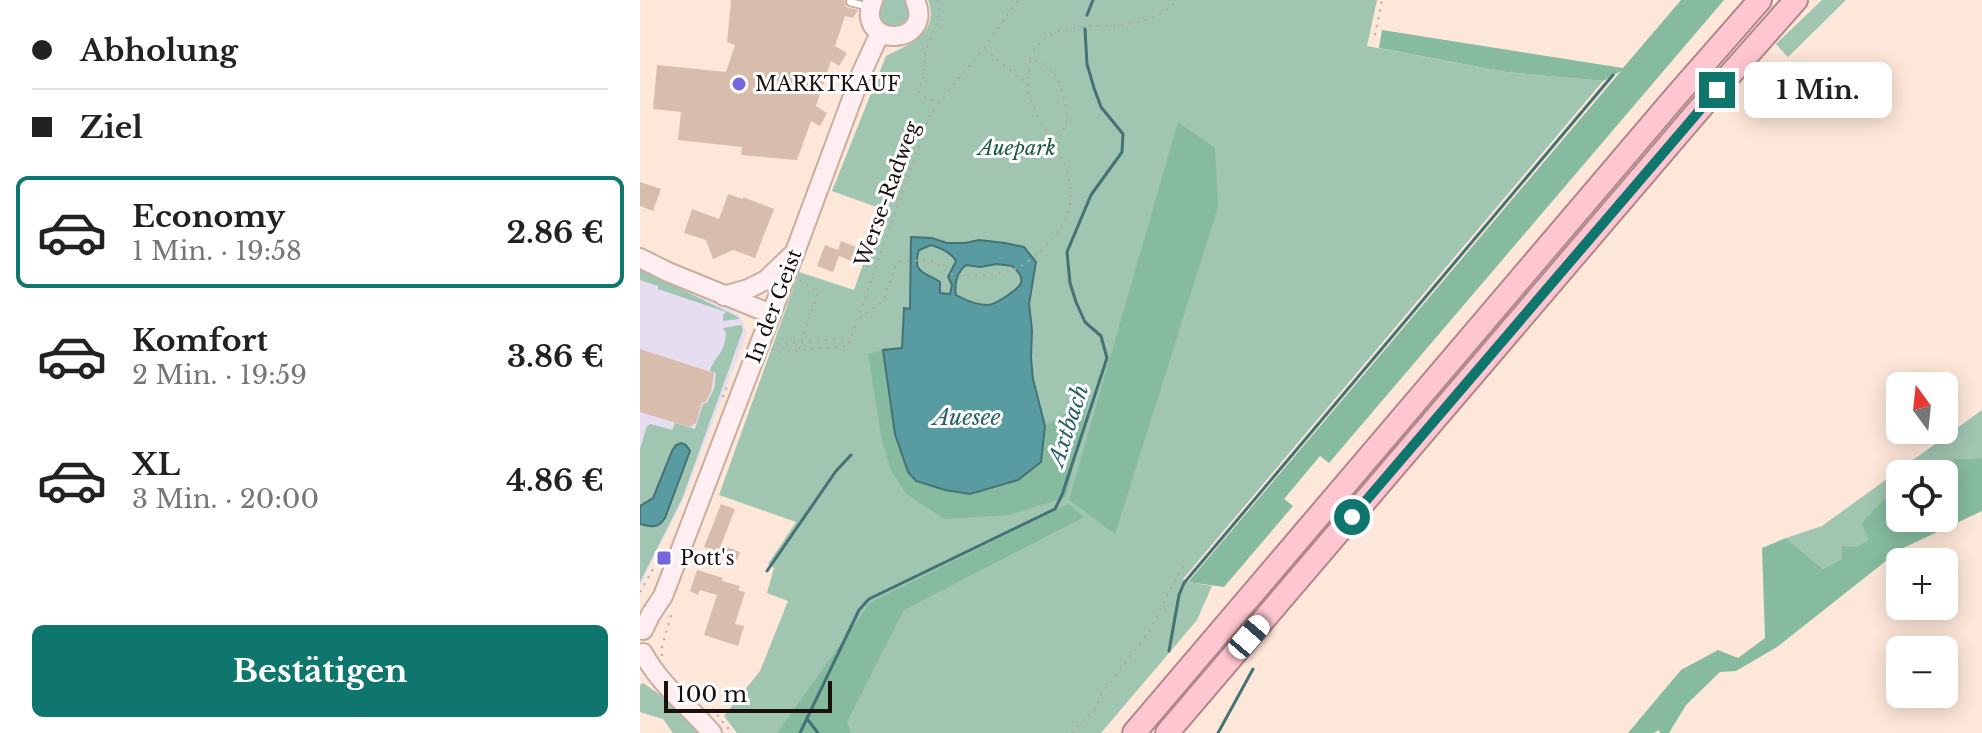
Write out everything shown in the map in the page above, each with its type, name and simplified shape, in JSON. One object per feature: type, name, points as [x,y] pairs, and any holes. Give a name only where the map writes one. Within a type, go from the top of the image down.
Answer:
[{"type":"highway","points":[[1134,733],[1760,0]]},
{"type":"highway","points":[[1167,733],[1796,0]]},
{"type":"main road","points":[[872,4],[871,22],[880,33],[900,36],[911,30],[918,18],[915,0]]},
{"type":"main road","name":"In der Geist","points":[[642,627],[663,596],[862,72],[880,33]]},
{"type":"main road","points":[[724,296],[766,280],[795,252]]},
{"type":"main road","points":[[640,258],[771,314]]},
{"type":"main road","name":"In der Geist","points":[[640,607],[669,580]]},
{"type":"main road","points":[[642,627],[645,642],[641,656],[675,697],[712,733]]},
{"type":"main road","points":[[640,676],[675,697]]},
{"type":"lane","points":[[850,2],[872,4]]},
{"type":"path","points":[[936,0],[939,8],[937,24],[925,52],[924,76],[918,90],[921,96],[938,102]]},
{"type":"path","name":"Werse-Radweg","points":[[851,338],[931,112],[984,48],[1018,0]]},
{"type":"path","points":[[1078,22],[1134,22],[1157,15],[1177,0]]},
{"type":"path","points":[[1375,35],[1382,0]]},
{"type":"path","points":[[859,319],[883,301],[897,262],[934,262],[946,272],[967,276],[1013,270],[1042,250],[1055,236],[1067,217],[1072,196],[1065,165],[1036,113],[1028,91],[1030,60],[1046,32]]},
{"type":"path","points":[[984,48],[1020,79],[1028,81]]},
{"type":"path","points":[[1030,60],[1040,62],[1053,72],[1066,105],[1063,135],[1055,146]]},
{"type":"path","points":[[798,350],[818,292],[799,280]]},
{"type":"path","points":[[851,338],[848,346],[779,352],[771,349],[773,344],[851,338]]},
{"type":"path","points":[[1072,733],[1095,708],[1102,693],[1149,632],[1187,560]]},
{"type":"path","points":[[663,660],[662,647],[668,626]]},
{"type":"shaded area","points":[[640,263],[739,315],[747,332],[683,500],[640,586]]},
{"type":"green space","points":[[882,0],[906,0],[910,14],[897,26],[883,24],[879,15]]},
{"type":"green space","name":"Auepark","points":[[928,0],[1377,0],[1367,46],[1506,72],[1603,81],[1183,579],[1212,586],[1197,620],[1101,733],[737,733],[724,716],[760,671],[788,601],[767,593],[774,568],[768,564],[796,522],[719,495],[799,272],[854,290],[882,209],[832,191],[886,56],[913,42],[926,29],[931,11]]},
{"type":"green space","points":[[1681,0],[1724,0],[1329,463],[1320,456],[1284,499],[1293,506],[1224,587],[1188,582],[1621,71],[1603,81],[1506,72],[1379,48],[1382,30],[1623,68]]},
{"type":"green space","points":[[1822,0],[1846,0],[1788,57],[1776,44]]},
{"type":"green space","points":[[1178,122],[1215,148],[1218,207],[1115,534],[1069,500]]},
{"type":"green space","points":[[640,269],[738,317],[739,319],[723,321],[726,312],[640,280]]},
{"type":"green space","points":[[741,325],[743,330],[682,499],[640,582],[640,524],[653,527],[661,524],[690,451],[672,451],[653,498],[640,506],[640,449],[647,426],[651,424],[672,430],[675,423],[695,429],[703,404],[707,403],[714,389],[716,373],[710,371],[724,346],[726,333],[723,328]]},
{"type":"green space","points":[[883,350],[895,434],[1001,486],[1018,480],[1041,462],[1045,426],[1089,399],[1066,497],[1009,515],[945,519],[906,494],[891,470],[882,441],[868,354]]},
{"type":"green space","points":[[1982,410],[1982,458],[1913,460],[1935,444],[1958,444],[1958,427]]},
{"type":"green space","points":[[1982,458],[1982,511],[1958,522],[1958,460],[1950,460]]},
{"type":"green space","points":[[1886,480],[1886,497],[1861,523],[1870,540],[1823,569],[1786,538],[1822,526]]},
{"type":"green space","points":[[1886,497],[1886,532],[1937,532],[1903,548],[1886,548],[1886,561],[1777,647],[1736,671],[1720,672],[1686,705],[1669,733],[1660,733],[1659,730],[1653,733],[1628,733],[1681,670],[1718,650],[1738,658],[1765,638],[1762,548],[1786,538],[1823,569],[1842,559],[1842,546],[1857,547],[1869,540],[1861,523]]},
{"type":"green space","points":[[1068,504],[1084,517],[904,610],[847,722],[851,733],[777,733],[870,603]]},
{"type":"green space","points":[[643,683],[666,699],[701,733],[673,733],[663,719],[640,712],[640,685]]},
{"type":"water","name":"Auesee","points":[[911,237],[932,238],[947,243],[979,240],[1005,243],[1024,247],[1036,262],[1029,304],[1031,358],[1045,426],[1041,462],[1018,480],[970,494],[916,481],[908,472],[895,434],[883,350],[902,348],[904,308],[910,309]],"holes":[[[931,245],[945,251],[956,261],[948,277],[952,285],[950,294],[940,293],[940,282],[918,268],[919,250]],[[997,264],[1012,266],[1018,271],[1021,283],[1012,293],[988,305],[956,295],[957,278],[966,265],[980,267]]]},
{"type":"water","points":[[681,443],[690,451],[665,518],[654,526],[640,524],[640,506],[653,498],[672,451]]},
{"type":"building","name":"MARKTKAUF","points":[[731,0],[844,0],[846,7],[858,10],[853,18],[845,16],[835,46],[847,53],[839,66],[831,61],[816,106],[827,113],[820,126],[811,121],[797,160],[741,155],[742,147],[678,140],[681,112],[653,109],[657,65],[726,72],[735,45],[727,42]]},
{"type":"building","points":[[640,182],[661,189],[653,211],[640,206]]},
{"type":"building","points":[[728,194],[774,209],[755,258],[733,250],[713,259],[706,240],[684,233],[692,209],[719,219]]},
{"type":"building","points":[[841,241],[859,248],[854,262],[839,256],[833,272],[817,266],[825,245],[838,250]]},
{"type":"building","points":[[640,349],[714,373],[711,392],[705,403],[702,402],[696,423],[689,427],[640,412]]},
{"type":"building","points":[[721,504],[735,509],[721,545],[740,552],[737,560],[704,547]]},
{"type":"building","points":[[697,570],[723,578],[722,581],[740,586],[738,590],[745,592],[735,624],[744,626],[738,646],[704,635],[717,595],[700,590],[698,595],[690,591]]},
{"type":"waterway","name":"Axtbach","points":[[1087,15],[1093,0]]},
{"type":"waterway","name":"Axtbach","points":[[800,733],[859,610],[869,599],[1055,509],[1062,495],[1107,358],[1101,336],[1085,322],[1076,302],[1070,283],[1067,252],[1091,195],[1122,152],[1123,134],[1101,107],[1094,88],[1087,64],[1085,29]]},
{"type":"waterway","points":[[1169,651],[1184,583],[1613,75]]},
{"type":"waterway","points":[[767,571],[836,471],[851,455]]},
{"type":"waterway","points":[[1218,733],[1253,669]]},
{"type":"waterway","points":[[808,720],[818,733]]},
{"type":"place","name":"MARKTKAUF","points":[[739,84]]},
{"type":"place","name":"Pott's","points":[[664,558]]},
{"type":"route","points":[[1352,517],[1717,90]]}]
